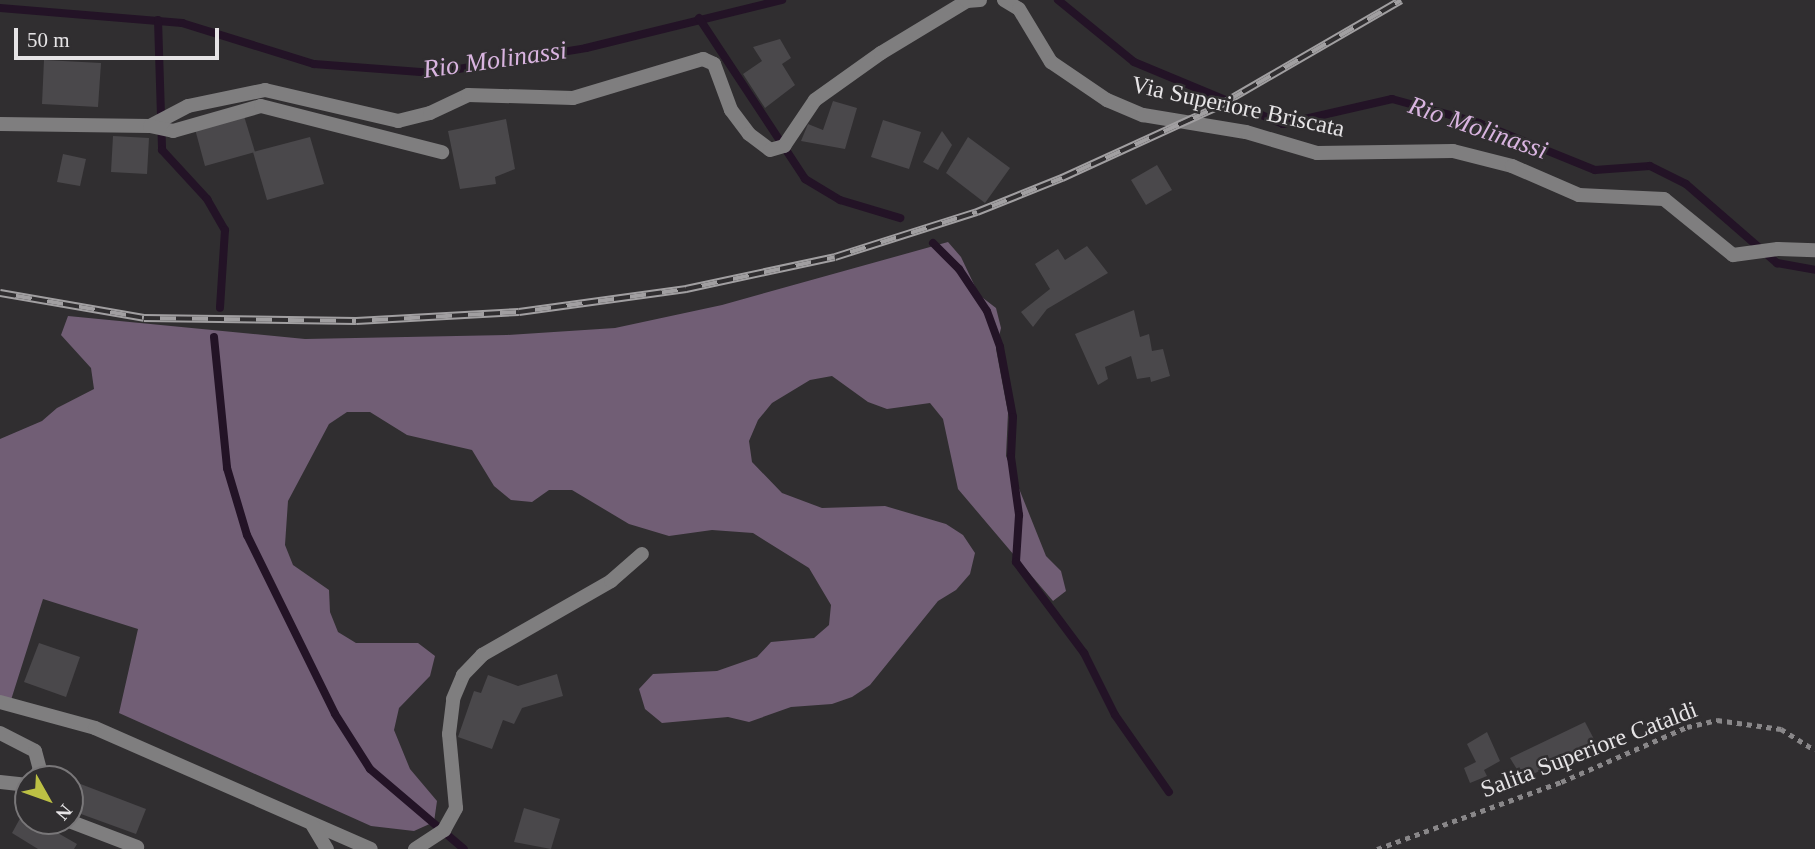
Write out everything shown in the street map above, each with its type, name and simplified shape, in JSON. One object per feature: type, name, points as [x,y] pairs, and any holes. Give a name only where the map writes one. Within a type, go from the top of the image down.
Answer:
[{"type":"street","points":[[150,126],[188,106],[265,90],[398,121],[430,113],[468,95],[573,98],[703,59],[714,64],[731,110],[749,134],[770,150],[784,146],[815,100],[881,53],[967,1],[980,0]]},
{"type":"street","name":"Via Superiore Briscata","points":[[1004,0],[1019,9],[1051,62],[1107,100],[1143,115],[1246,132],[1317,153],[1453,151],[1512,166],[1579,195],[1664,199],[1676,205],[1721,248],[1743,255],[1778,248],[1815,250]]},
{"type":"street","points":[[0,124],[150,126],[173,131],[261,106],[442,152]]},
{"type":"street","points":[[415,849],[444,830],[456,808],[449,734],[453,699],[463,675],[482,655],[611,581],[642,554]]},
{"type":"street","points":[[0,702],[95,728],[313,826],[371,849]]},
{"type":"street","points":[[0,733],[35,751],[39,765]]},
{"type":"street","points":[[313,826],[327,849]]},
{"type":"street","points":[[84,827],[137,847]]},
{"type":"path","name":"Salita Superiore Cataldi","points":[[1377,849],[1561,782],[1688,727],[1717,720],[1781,729],[1815,750]]},
{"type":"shaded area","points":[[948,242],[961,257],[979,295],[996,308],[1001,328],[996,349],[1008,413],[1006,456],[1046,556],[1061,571],[1066,591],[1053,601],[958,489],[943,419],[930,403],[887,409],[868,402],[832,376],[810,380],[772,403],[758,420],[749,441],[752,462],[782,493],[822,508],[885,506],[946,524],[963,535],[975,553],[970,574],[956,590],[938,601],[870,685],[852,697],[832,704],[791,707],[749,722],[728,717],[662,723],[645,709],[639,689],[653,674],[717,671],[757,657],[771,642],[814,638],[829,625],[831,605],[809,568],[753,533],[712,530],[669,536],[629,524],[572,490],[549,490],[532,502],[511,500],[494,486],[472,450],[407,435],[370,412],[347,412],[329,424],[288,501],[285,545],[293,565],[329,590],[330,612],[338,632],[356,643],[418,643],[435,656],[430,676],[399,708],[394,730],[410,769],[437,801],[434,822],[414,831],[371,826],[119,713],[138,629],[43,599],[11,700],[0,703],[0,439],[42,421],[57,408],[94,389],[91,368],[61,335],[68,316],[305,339],[507,335],[615,328],[722,305]]},
{"type":"building","points":[[780,39],[791,58],[782,64],[795,85],[765,108],[743,74],[762,61],[753,47]]},
{"type":"building","points":[[44,60],[101,63],[98,107],[42,104]]},
{"type":"building","points":[[833,101],[857,108],[845,149],[801,141],[808,124],[823,130]]},
{"type":"building","points":[[244,116],[255,152],[205,166],[195,129]]},
{"type":"building","points":[[506,119],[515,169],[495,177],[496,184],[460,189],[448,131]]},
{"type":"building","points":[[883,120],[921,132],[909,169],[871,157]]},
{"type":"building","points":[[942,131],[952,145],[938,170],[923,162]]},
{"type":"building","points":[[113,136],[149,138],[147,174],[111,172]]},
{"type":"building","points":[[310,137],[324,184],[267,200],[253,152]]},
{"type":"building","points":[[968,137],[1010,168],[985,203],[946,173]]},
{"type":"building","points":[[63,154],[86,159],[80,186],[57,182]]},
{"type":"building","points":[[1157,165],[1172,190],[1146,205],[1131,180]]},
{"type":"building","points":[[1087,246],[1108,273],[1047,309],[1033,327],[1021,312],[1050,289],[1035,264],[1058,249],[1065,260]]},
{"type":"building","points":[[1134,310],[1140,337],[1149,334],[1152,351],[1163,349],[1170,376],[1151,382],[1150,377],[1137,379],[1131,356],[1105,367],[1108,379],[1098,385],[1075,334]]},
{"type":"building","points":[[39,643],[80,657],[66,697],[24,682]]},
{"type":"building","points":[[557,674],[563,696],[522,708],[514,724],[503,720],[492,749],[458,737],[474,691],[481,693],[488,675],[518,686]]},
{"type":"building","points":[[1585,722],[1596,743],[1523,779],[1510,758]]},
{"type":"building","points":[[1487,732],[1500,761],[1484,770],[1487,776],[1470,783],[1464,768],[1476,762],[1467,744]]},
{"type":"building","points":[[84,785],[146,809],[136,834],[84,815]]},
{"type":"building","points":[[524,808],[560,819],[551,849],[514,842]]},
{"type":"building","points":[[15,835],[61,835],[77,844],[74,849],[38,849]]},
{"type":"waterway","name":"Rio Molinassi","points":[[0,8],[182,23],[314,64],[434,73],[586,48],[782,0]]},
{"type":"waterway","name":"Rio Molinassi","points":[[1058,0],[1134,62],[1283,124],[1392,99],[1479,123],[1595,170],[1650,166],[1686,184],[1777,263],[1815,270]]},
{"type":"waterway","points":[[699,18],[805,179],[840,200],[900,218]]},
{"type":"waterway","points":[[158,20],[162,150],[207,199],[225,230],[220,308]]},
{"type":"waterway","points":[[933,243],[959,269],[987,311],[1000,347],[1013,417],[1011,457],[1019,515],[1016,562],[1084,653],[1115,715],[1169,792]]},
{"type":"waterway","points":[[214,337],[227,468],[247,535],[335,714],[370,769],[464,849]]},
{"type":"railway","points":[[0,293],[144,318],[356,321],[519,312],[686,289],[835,257],[977,212],[1062,178],[1215,108],[1401,0]]}]
